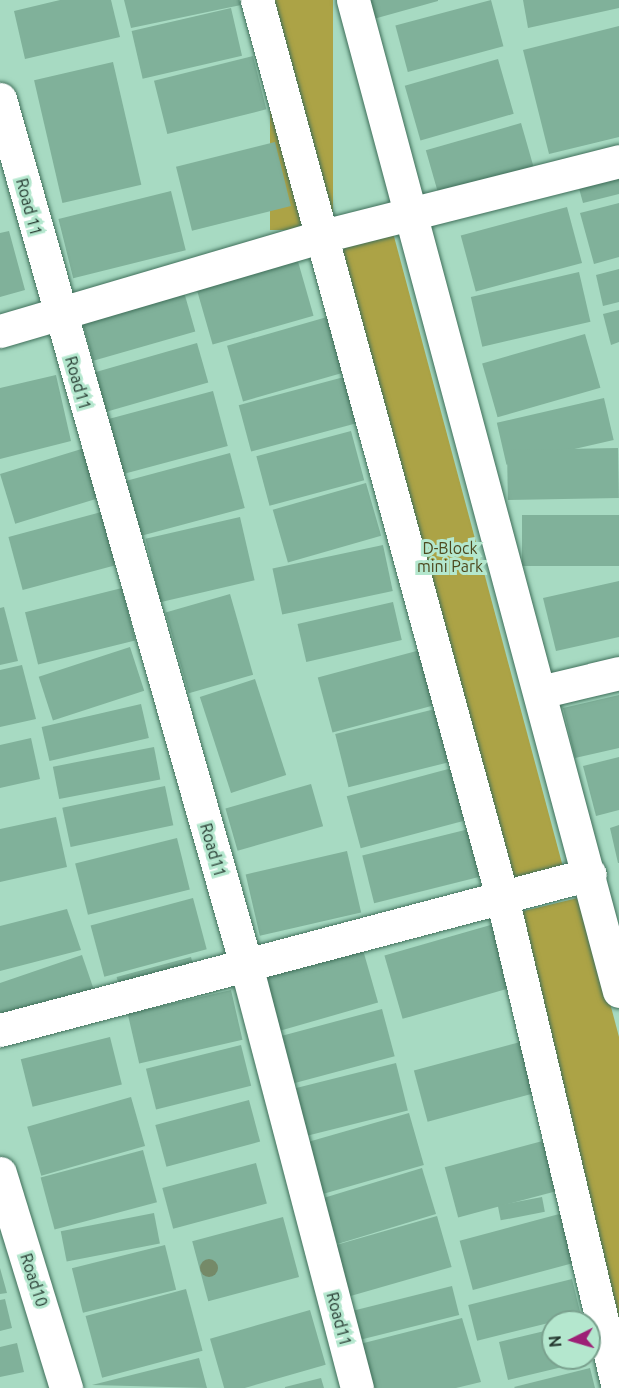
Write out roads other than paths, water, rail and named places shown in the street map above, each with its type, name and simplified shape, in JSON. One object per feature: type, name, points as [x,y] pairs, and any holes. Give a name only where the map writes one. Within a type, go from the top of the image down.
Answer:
[{"type":"street","points":[[257,0],[319,237],[502,897],[618,1388]]},
{"type":"street","points":[[353,0],[590,874],[619,991]]},
{"type":"street","name":"Road 11","points":[[0,99],[58,314]]},
{"type":"street","points":[[0,331],[319,237],[410,216],[619,161]]},
{"type":"street","name":"Road11","points":[[58,314],[246,965],[357,1388]]},
{"type":"street","points":[[540,692],[619,673]]},
{"type":"street","points":[[0,1030],[590,874]]},
{"type":"street","name":"Road10","points":[[0,1173],[66,1388]]},
{"type":"park label","name":"D-Block mini Park","points":[[450,557]]}]
